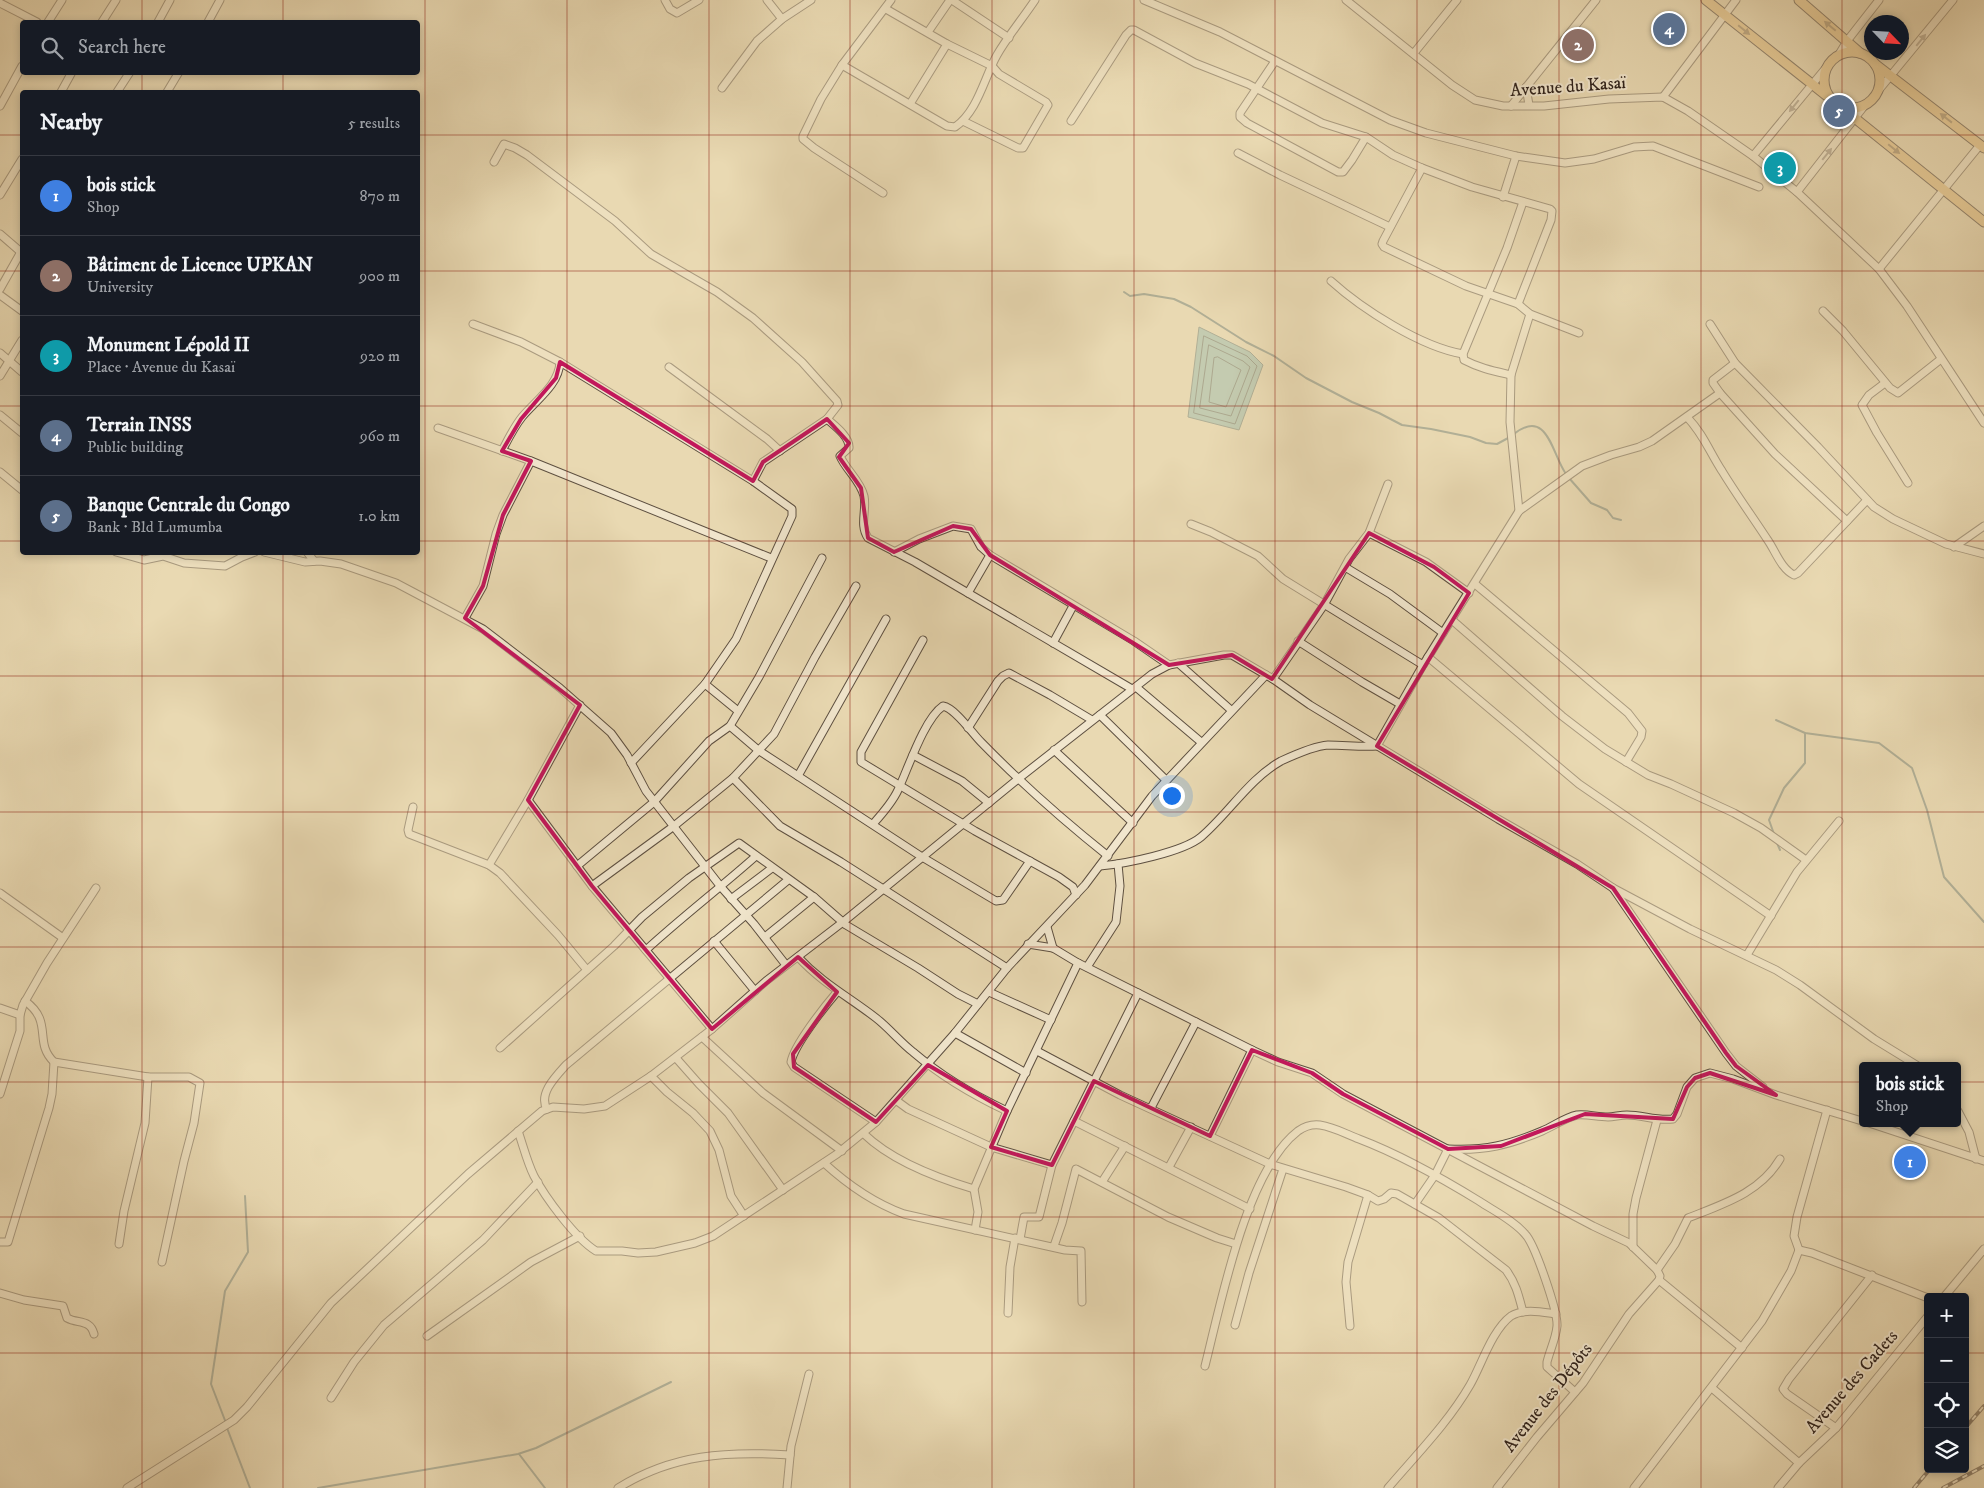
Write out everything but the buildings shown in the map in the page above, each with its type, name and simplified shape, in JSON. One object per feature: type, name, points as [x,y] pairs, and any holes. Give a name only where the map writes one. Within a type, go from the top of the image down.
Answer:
[{"type":"main road","points":[[1706,0],[1984,222]]},
{"type":"main road","points":[[1799,0],[1860,53],[1868,57],[1982,147]]},
{"type":"main road","points":[[1828,96],[1824,88],[1823,79],[1826,70],[1838,56],[1845,53],[1860,53]]},
{"type":"main road","points":[[1841,107],[1853,109],[1865,105],[1873,99],[1878,91],[1880,77],[1875,64]]},
{"type":"street","points":[[49,20],[62,0]]},
{"type":"street","points":[[103,20],[116,0]]},
{"type":"street","points":[[159,20],[170,0]]},
{"type":"street","points":[[209,20],[220,0]]},
{"type":"street","points":[[665,0],[670,9],[677,12],[699,0]]},
{"type":"street","points":[[768,0],[782,20]]},
{"type":"street","points":[[722,88],[751,47],[782,20],[811,0]]},
{"type":"street","points":[[883,192],[803,139],[820,99],[842,65],[891,0]]},
{"type":"street","points":[[928,32],[951,0],[1009,38]]},
{"type":"street","points":[[842,65],[947,126],[955,127],[963,122],[986,83],[992,66],[1035,0]]},
{"type":"street","points":[[1144,0],[1220,32],[1412,129],[1516,156],[1565,163],[1594,159],[1634,147],[1653,146],[1759,187]]},
{"type":"street","name":"Avenue du Kasaï","points":[[1346,0],[1452,85],[1475,100],[1511,106],[1563,105],[1609,99],[1663,97]]},
{"type":"street","points":[[1414,53],[1457,0]]},
{"type":"street","points":[[1511,106],[1596,0]]},
{"type":"street","points":[[1736,0],[1663,97],[1688,111],[1753,156],[1797,192],[1879,269],[1907,306],[1984,423]]},
{"type":"street","points":[[1838,56],[1847,41],[1880,0]]},
{"type":"street","points":[[1878,91],[1953,0]]},
{"type":"street","points":[[0,3],[33,20]]},
{"type":"street","points":[[886,9],[947,44],[992,66],[999,74],[1048,105],[1023,148],[1018,148],[963,122]]},
{"type":"street","points":[[1071,121],[1131,30],[1195,63],[1256,88],[1322,123],[1366,137],[1392,156],[1502,196],[1547,207],[1552,211],[1552,215],[1518,304]]},
{"type":"street","points":[[910,104],[947,44]]},
{"type":"street","points":[[1275,61],[1240,112],[1240,117],[1247,123],[1333,170],[1343,172],[1366,137]]},
{"type":"street","points":[[0,106],[20,70]]},
{"type":"street","points":[[1753,156],[1812,84],[1826,70]]},
{"type":"street","points":[[62,90],[70,75]]},
{"type":"street","points":[[118,90],[128,75]]},
{"type":"street","points":[[169,90],[177,75]]},
{"type":"street","points":[[1526,87],[1529,105]]},
{"type":"street","points":[[1797,192],[1856,119],[1865,105]]},
{"type":"street","points":[[494,162],[504,144],[527,154],[615,221],[651,254],[717,292],[753,318],[797,357],[837,401],[836,409],[827,419],[763,462],[753,481]]},
{"type":"street","points":[[1879,269],[1943,190],[1982,147]]},
{"type":"street","points":[[1238,153],[1390,227]]},
{"type":"street","points":[[1502,196],[1516,156]]},
{"type":"street","points":[[0,195],[20,162]]},
{"type":"street","points":[[1422,168],[1390,227],[1382,244],[1384,247],[1466,286],[1518,304],[1530,314],[1579,333]]},
{"type":"street","points":[[1511,374],[1473,364],[1464,360],[1463,354],[1524,202]]},
{"type":"street","points":[[0,234],[20,250]]},
{"type":"street","points":[[0,289],[20,255]]},
{"type":"street","points":[[1331,281],[1359,304],[1404,331],[1432,344],[1463,354]]},
{"type":"street","points":[[0,295],[20,310]]},
{"type":"street","points":[[1823,311],[1885,382],[1898,393],[1941,359]]},
{"type":"street","points":[[1520,511],[1510,422],[1511,374],[1530,314]]},
{"type":"street","points":[[473,324],[521,342],[560,362],[753,481],[789,506],[792,512],[736,639],[705,684],[631,763]]},
{"type":"street","points":[[1710,324],[1734,363],[1818,447],[1867,500],[1883,514],[1954,546],[1984,554]]},
{"type":"street","points":[[0,376],[20,343]]},
{"type":"street","points":[[0,353],[20,370]]},
{"type":"street","points":[[502,451],[520,419],[538,402],[556,378],[560,362]]},
{"type":"street","points":[[1734,363],[1713,380],[1720,393],[1775,454],[1847,521]]},
{"type":"street","points":[[669,367],[767,439],[780,451]]},
{"type":"street","points":[[1885,382],[1863,402],[1863,408],[1908,483]]},
{"type":"street","points":[[1377,746],[1423,665],[1520,511],[1582,466],[1639,447],[1687,417],[1720,393]]},
{"type":"street","points":[[0,415],[20,430]]},
{"type":"street","points":[[1687,417],[1702,434],[1728,480],[1782,564],[1791,574],[1798,573],[1867,500]]},
{"type":"street","points":[[827,419],[849,443],[849,448],[840,456],[863,493],[865,533],[868,538],[968,593],[1120,683],[1134,688],[1201,742]]},
{"type":"street","points":[[438,428],[531,461],[771,558]]},
{"type":"street","points":[[465,618],[483,586],[496,534],[503,515],[531,461]]},
{"type":"street","points":[[0,472],[20,488]]},
{"type":"street","points":[[518,1131],[534,1176],[545,1195],[591,1248],[600,1252],[656,1252],[707,1239],[824,1164],[864,1134],[896,1101],[956,1033],[1028,944],[1047,927],[1085,885],[1166,780],[1231,710],[1269,677],[1324,605],[1344,567],[1369,533],[1388,484]]},
{"type":"street","points":[[1191,524],[1258,556],[1283,579],[1423,665]]},
{"type":"street","points":[[894,552],[919,539],[956,525],[971,529],[981,546],[990,555],[1072,606],[1134,641],[1169,665]]},
{"type":"street","points":[[1954,546],[1984,526]]},
{"type":"street","points":[[1369,533],[1434,567],[1469,593]]},
{"type":"street","points":[[126,555],[144,560],[163,556],[184,563],[225,566],[246,555]]},
{"type":"street","points":[[277,555],[298,560],[341,564],[396,583],[465,618],[488,633],[580,705],[612,733],[631,763],[640,783],[654,802],[786,965]]},
{"type":"street","points":[[309,555],[314,561]]},
{"type":"street","points":[[968,593],[990,555]]},
{"type":"street","points":[[577,866],[654,802],[708,741],[730,726],[822,558]]},
{"type":"street","points":[[1344,567],[1390,594],[1443,633]]},
{"type":"street","points":[[1475,584],[1611,698],[1641,727],[1641,737],[1626,762]]},
{"type":"street","points":[[592,886],[674,826],[733,778],[778,729],[815,657],[856,586]]},
{"type":"street","points":[[1053,643],[1072,606]]},
{"type":"street","points":[[798,776],[886,619]]},
{"type":"street","points":[[1452,620],[1562,716],[1605,749],[1648,775],[1734,813],[1760,828],[1806,860]]},
{"type":"street","points":[[923,640],[860,755],[861,762],[964,824],[1073,886],[1085,885]]},
{"type":"street","points":[[1298,641],[1400,704]]},
{"type":"street","points":[[127,1488],[234,1420],[247,1407],[331,1303],[468,1174],[542,1111],[554,1107],[584,1109],[605,1106],[651,1076],[712,1029],[786,965],[843,922],[1054,750],[1152,674],[1169,665],[1232,655],[1377,746],[1498,819],[1578,864],[1613,888],[1704,936],[1776,970],[1800,985],[1874,1039],[1911,1062]]},
{"type":"street","points":[[1428,657],[1579,784],[1771,916]]},
{"type":"street","points":[[1178,663],[1231,710]]},
{"type":"street","points":[[968,728],[998,681],[1009,673],[1050,694],[1092,720]]},
{"type":"street","points":[[1120,683],[1124,696]]},
{"type":"street","points":[[705,684],[738,711]]},
{"type":"street","points":[[489,865],[528,800],[580,705]]},
{"type":"street","points":[[873,824],[890,803],[913,755],[936,713],[943,706],[951,708],[1018,779],[1108,856]]},
{"type":"street","points":[[1100,715],[1166,780]]},
{"type":"street","points":[[730,726],[758,750],[922,857],[999,902],[1003,900],[1030,861]]},
{"type":"street","points":[[1100,866],[1118,864],[1173,850],[1199,838],[1244,792],[1282,761],[1326,745],[1377,746]]},
{"type":"street","points":[[1054,750],[1133,823]]},
{"type":"street","points":[[913,755],[962,780],[989,802]]},
{"type":"street","points":[[733,778],[780,826],[841,862],[1007,968]]},
{"type":"street","points":[[528,800],[592,886],[712,1029]]},
{"type":"street","points":[[412,807],[409,834],[489,865],[500,873],[588,970]]},
{"type":"street","points":[[1747,955],[1791,880],[1839,821]]},
{"type":"street","points":[[500,1048],[588,970],[656,905],[738,843],[814,897],[843,922],[958,994],[978,1004]]},
{"type":"street","points":[[646,950],[756,856]]},
{"type":"street","points":[[1087,967],[1116,922],[1120,886],[1118,864]]},
{"type":"street","points":[[731,899],[772,868]]},
{"type":"street","points":[[547,1109],[545,1099],[547,1090],[563,1069],[788,880]]},
{"type":"street","points":[[1073,886],[1076,895]]},
{"type":"street","points":[[0,1094],[20,1030],[20,1015],[25,1001],[96,888]]},
{"type":"street","points":[[1613,888],[1731,1059],[1757,1083],[1776,1095]]},
{"type":"street","points":[[0,893],[63,938]]},
{"type":"street","points":[[765,937],[814,897]]},
{"type":"street","points":[[1047,927],[1053,948]]},
{"type":"street","points":[[714,941],[756,991]]},
{"type":"street","points":[[1028,944],[1053,948],[1078,963],[1252,1050],[1278,1062],[1312,1073],[1343,1094],[1593,1226],[1622,1239],[1657,1270],[1660,1276],[1659,1280],[1742,1348]]},
{"type":"street","points":[[798,956],[819,978],[878,1020],[928,1065],[970,1092],[1007,1111]]},
{"type":"street","points":[[975,1230],[978,1212],[974,1189],[1007,1111],[1078,963]]},
{"type":"street","points":[[837,992],[814,1022],[793,1054],[791,1062],[794,1067],[876,1122]]},
{"type":"street","points":[[989,992],[1051,1020]]},
{"type":"street","points":[[1008,1313],[1010,1267],[1025,1216],[1039,1217],[1052,1165],[1138,993]]},
{"type":"street","points":[[25,1001],[34,1010],[43,1024],[44,1050],[54,1062],[148,1077],[190,1077],[200,1083],[194,1123],[162,1262]]},
{"type":"street","points":[[0,1008],[20,1015]]},
{"type":"street","points":[[1151,1108],[1196,1022]]},
{"type":"street","points":[[956,1033],[1026,1073]]},
{"type":"street","points":[[702,1037],[763,1093],[842,1150]]},
{"type":"street","points":[[1037,1050],[1151,1108],[1270,1164],[1330,1182],[1381,1201],[1394,1192],[1439,1218],[1506,1270],[1518,1291],[1524,1312]]},
{"type":"street","points":[[1210,1136],[1252,1050]]},
{"type":"street","points":[[676,1058],[728,1114],[783,1190]]},
{"type":"street","points":[[0,1242],[8,1242],[11,1235],[20,1197],[49,1108],[54,1062]]},
{"type":"street","points":[[1448,1149],[1483,1150],[1501,1146],[1544,1130],[1565,1118],[1585,1114],[1609,1117],[1625,1115],[1657,1120],[1673,1119],[1688,1087],[1695,1078],[1710,1073],[1859,1120]]},
{"type":"street","points":[[651,1076],[666,1092],[693,1113],[710,1131],[719,1150],[731,1196],[744,1216]]},
{"type":"street","points":[[119,1244],[145,1123],[148,1077]]},
{"type":"street","points":[[896,1101],[908,1109],[991,1147],[1052,1165]]},
{"type":"street","points":[[1634,1488],[1742,1348],[1778,1295],[1799,1250],[1794,1236],[1797,1216],[1827,1110]]},
{"type":"street","points":[[1961,1117],[1969,1132],[1976,1159]]},
{"type":"street","points":[[1633,1247],[1633,1214],[1636,1198],[1657,1120]]},
{"type":"street","points":[[1074,1121],[1250,1209]]},
{"type":"street","points":[[1205,1366],[1236,1244],[1270,1164],[1276,1153],[1298,1131],[1310,1125],[1315,1125],[1332,1128],[1372,1144],[1435,1175],[1496,1212],[1525,1233],[1535,1252],[1556,1314],[1556,1329],[1547,1367],[1576,1392]]},
{"type":"street","points":[[1169,1167],[1191,1127]]},
{"type":"street","points":[[1881,1127],[1984,1162]]},
{"type":"street","points":[[864,1134],[872,1142],[892,1155],[940,1178],[974,1189]]},
{"type":"street","points":[[1102,1182],[1125,1146]]},
{"type":"street","points":[[1415,1204],[1435,1175],[1448,1149]]},
{"type":"street","points":[[1657,1270],[1675,1244],[1688,1218],[1756,1188],[1767,1178],[1780,1159]]},
{"type":"street","points":[[824,1164],[847,1183],[890,1209],[918,1218],[1082,1252],[1082,1302]]},
{"type":"street","points":[[1235,1325],[1249,1273],[1283,1169]]},
{"type":"street","points":[[1054,1246],[1074,1171],[1078,1170],[1168,1216],[1217,1238],[1236,1244]]},
{"type":"street","points":[[331,1398],[354,1362],[384,1325],[483,1240],[538,1182]]},
{"type":"street","points":[[1350,1326],[1346,1282],[1348,1262],[1368,1195]]},
{"type":"street","points":[[427,1336],[531,1262],[580,1236]]},
{"type":"street","points":[[1947,1293],[1984,1249]]},
{"type":"street","points":[[1799,1250],[1872,1275],[1924,1296]]},
{"type":"street","points":[[1836,1428],[1787,1394],[1783,1389],[1872,1275]]},
{"type":"street","name":"Avenue des Dépôts","points":[[1497,1488],[1537,1437],[1576,1392],[1629,1314],[1659,1280]]},
{"type":"street","points":[[0,1293],[24,1300],[63,1306],[67,1318],[89,1324],[93,1328],[94,1334]]},
{"type":"street","points":[[1388,1488],[1451,1413],[1470,1385],[1488,1348],[1508,1319],[1513,1315],[1524,1312],[1538,1311],[1556,1314]]},
{"type":"street","name":"Avenue des Cadets","points":[[1778,1488],[1799,1463],[1836,1428],[1924,1321]]},
{"type":"street","points":[[787,1488],[790,1455],[809,1374]]},
{"type":"street","points":[[1712,1388],[1799,1463]]},
{"type":"street","points":[[618,1488],[645,1472],[662,1466],[711,1455],[753,1453],[790,1455]]},
{"type":"highlighted area","points":[[560,362],[753,481],[763,462],[827,419],[849,443],[839,457],[861,488],[868,538],[894,552],[953,526],[971,529],[990,555],[1169,665],[1232,655],[1272,679],[1369,533],[1434,567],[1469,593],[1377,746],[1613,888],[1736,1066],[1776,1095],[1710,1073],[1695,1078],[1687,1087],[1673,1119],[1585,1114],[1501,1146],[1448,1149],[1343,1094],[1312,1073],[1252,1050],[1210,1136],[1094,1081],[1052,1165],[991,1147],[1007,1111],[928,1065],[876,1122],[794,1067],[793,1054],[837,992],[798,957],[712,1029],[592,886],[528,800],[580,705],[465,618],[483,586],[503,515],[531,461],[502,451],[521,419],[556,378]]},
{"type":"water","points":[[1199,327],[1250,352],[1263,365],[1239,430],[1188,417]]},
{"type":"waterway","points":[[1124,292],[1130,296],[1144,294],[1174,299],[1191,307],[1246,342],[1274,356],[1306,378],[1402,425],[1470,437],[1486,443],[1497,444],[1510,437]]},
{"type":"waterway","points":[[1514,434],[1525,427],[1535,426],[1542,430],[1548,437],[1566,474]]},
{"type":"waterway","points":[[1569,478],[1591,503],[1607,510],[1613,518],[1621,520]]},
{"type":"waterway","points":[[1776,720],[1805,733],[1879,743],[1912,768],[1927,810],[1944,877],[1984,922]]},
{"type":"waterway","points":[[1774,834],[1769,820],[1784,788],[1805,763],[1805,733]]},
{"type":"waterway","points":[[1777,843],[1780,850]]},
{"type":"waterway","points":[[226,1423],[211,1384],[225,1291],[248,1252],[245,1196]]},
{"type":"waterway","points":[[318,1488],[518,1454],[536,1448],[671,1382]]},
{"type":"waterway","points":[[227,1428],[250,1488]]},
{"type":"waterway","points":[[519,1454],[545,1488]]},
{"type":"railway","points":[[1969,1423],[1984,1406]]},
{"type":"railway","points":[[1943,1488],[1984,1466]]},
{"type":"railway","points":[[1914,1488],[1927,1473]]},
{"type":"place","name":"Terrain INSS","points":[[1669,29]]},
{"type":"place","name":"Bâtiment de Licence UPKAN","points":[[1578,45]]},
{"type":"place","name":"Banque Centrale du Congo","points":[[1839,111]]},
{"type":"place","name":"Monument Lépold II","points":[[1780,168]]},
{"type":"place","name":"bois stick","points":[[1910,1162]]}]
